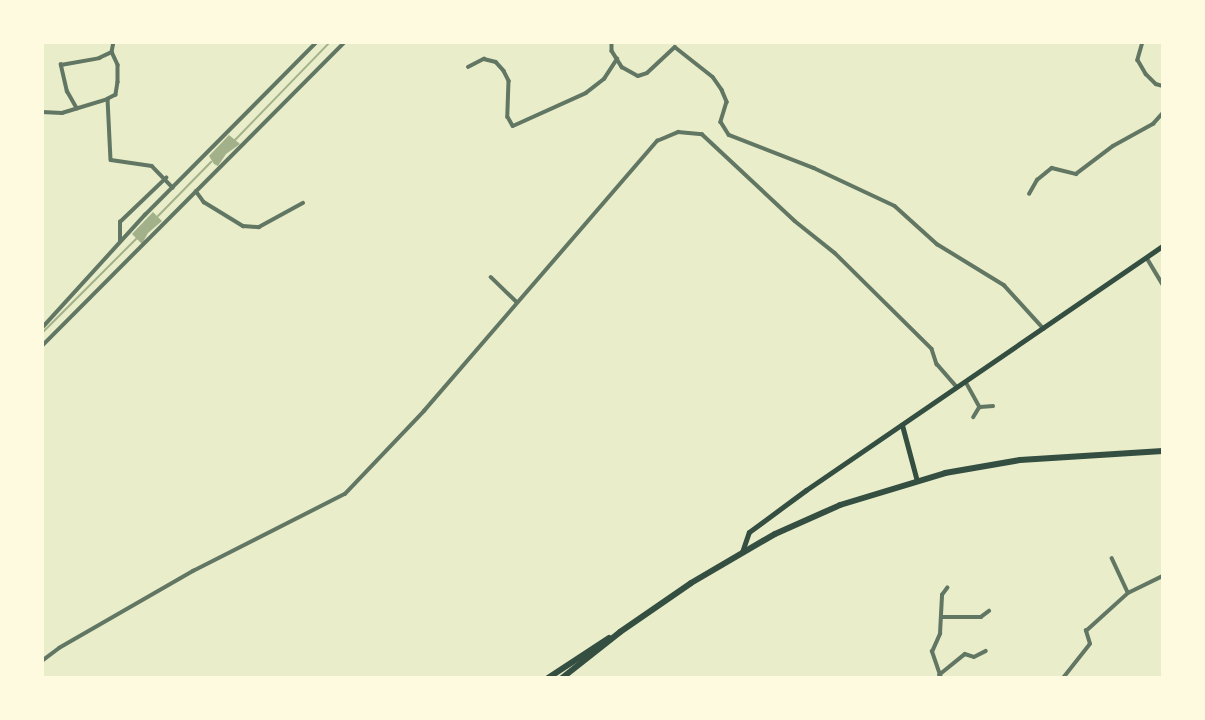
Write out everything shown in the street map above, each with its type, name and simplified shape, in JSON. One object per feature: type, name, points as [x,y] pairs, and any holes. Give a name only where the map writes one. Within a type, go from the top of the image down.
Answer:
[{"type":"highway","points":[[548,678],[742,552],[840,505],[917,481],[1020,460],[1163,452]]},
{"type":"highway","points":[[562,678],[620,632]]},
{"type":"main road","points":[[742,552],[749,533],[1163,247]]},
{"type":"main road","points":[[902,425],[917,481]]},
{"type":"street","points":[[42,112],[62,113],[116,95],[118,65],[112,52],[114,42]]},
{"type":"street","points":[[42,328],[120,243],[317,42]]},
{"type":"street","points":[[42,346],[131,260],[345,42]]},
{"type":"street","points":[[612,42],[612,51],[622,67],[638,76],[647,74],[675,47],[713,77],[722,90],[727,102],[721,122],[729,135],[814,168],[895,206],[937,244],[1004,285],[1044,329]]},
{"type":"street","points":[[1143,42],[1138,60],[1146,74],[1156,84],[1163,86]]},
{"type":"street","points":[[78,109],[67,92],[61,65],[99,58],[112,52]]},
{"type":"street","points":[[468,67],[484,58],[496,62],[504,71],[509,81],[508,117],[513,126],[586,93],[604,79],[617,59]]},
{"type":"street","points":[[108,99],[111,160],[152,166],[173,188]]},
{"type":"street","points":[[1029,194],[1037,180],[1052,168],[1076,174],[1113,146],[1153,124],[1163,113]]},
{"type":"street","points":[[42,661],[59,648],[193,571],[345,494],[424,411],[657,141],[678,132],[702,134],[795,221],[835,253],[932,349],[937,364],[957,387]]},
{"type":"street","points":[[120,243],[120,222],[166,178]]},
{"type":"street","points":[[196,191],[204,202],[243,226],[259,227],[303,203]]},
{"type":"street","points":[[1147,258],[1163,285]]},
{"type":"street","points":[[491,277],[517,302]]},
{"type":"street","points":[[42,318],[48,320]]},
{"type":"street","points":[[966,382],[980,407]]},
{"type":"street","points":[[980,407],[993,406]]},
{"type":"street","points":[[974,416],[980,407]]},
{"type":"street","points":[[1112,558],[1128,593]]},
{"type":"street","points":[[1063,678],[1090,644],[1086,631],[1128,593],[1163,576]]},
{"type":"street","points":[[947,588],[942,595],[943,617],[940,634],[932,652],[940,677],[965,654],[974,657],[986,651]]},
{"type":"street","points":[[943,617],[981,617],[989,611]]},
{"type":"shaded area","points":[[229,135],[240,144],[226,154],[218,166],[209,156]]},
{"type":"shaded area","points":[[153,212],[162,221],[148,233],[142,244],[132,234]]},
{"type":"waterway","points":[[235,140],[330,42]]},
{"type":"waterway","points":[[158,216],[211,162]]},
{"type":"waterway","points":[[42,333],[137,238]]}]
